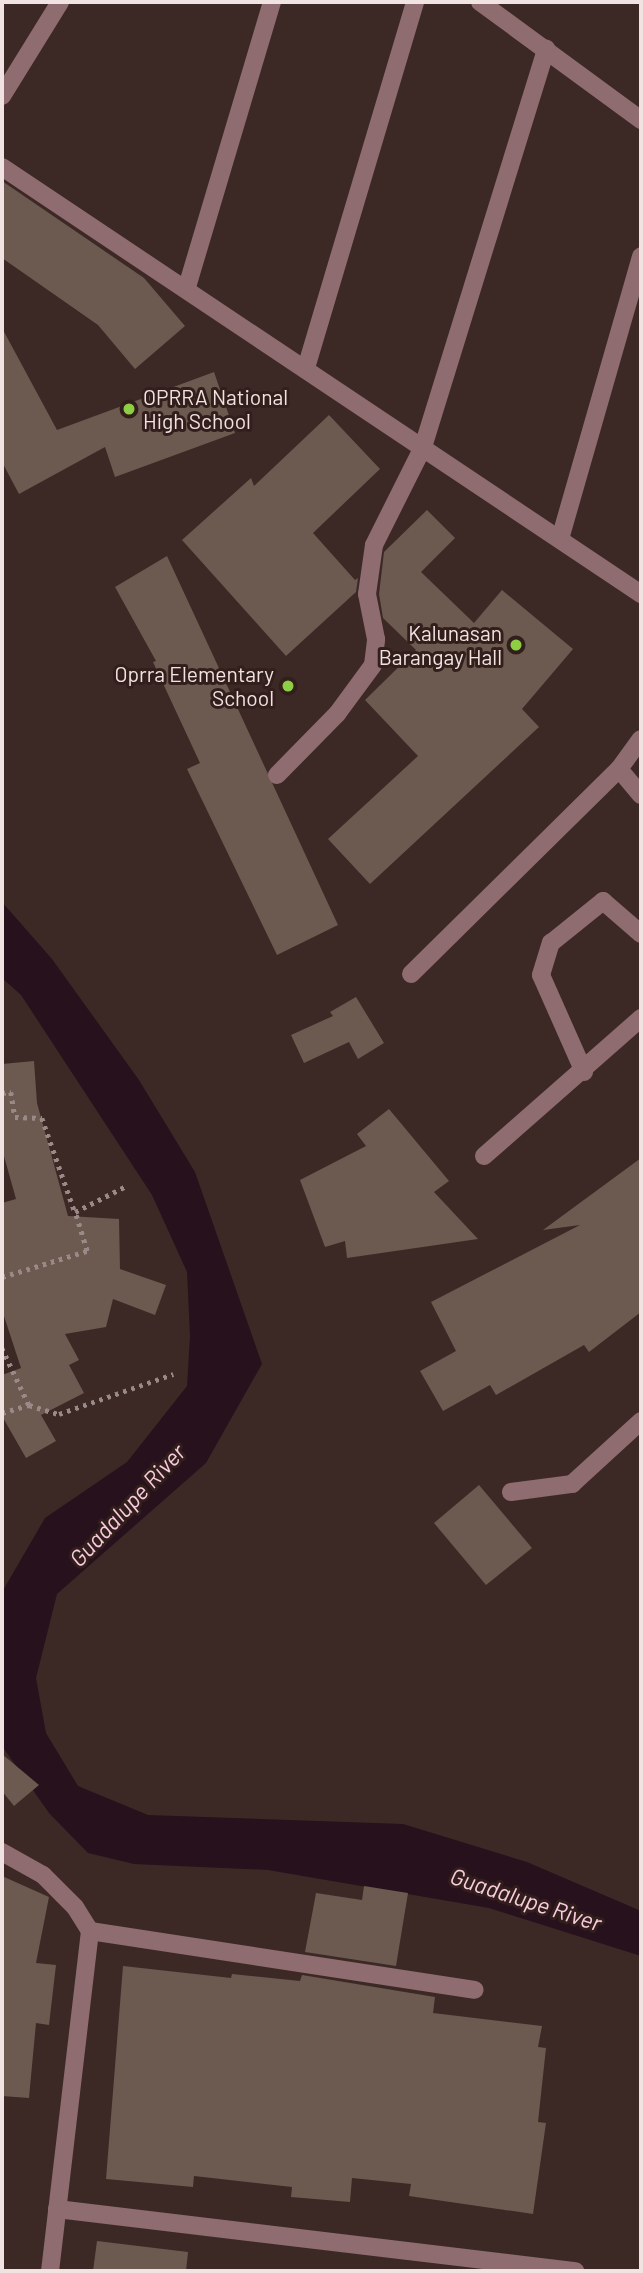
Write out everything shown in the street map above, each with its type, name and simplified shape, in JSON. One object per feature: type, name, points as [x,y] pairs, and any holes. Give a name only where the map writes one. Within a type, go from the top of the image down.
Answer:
[{"type":"street","points":[[2,96],[60,2]]},
{"type":"street","points":[[187,287],[272,2]]},
{"type":"street","points":[[306,368],[415,2]]},
{"type":"street","points":[[480,2],[641,120]]},
{"type":"street","points":[[277,775],[337,714],[373,665],[376,639],[367,594],[374,544],[423,447],[546,49]]},
{"type":"street","points":[[2,167],[187,287],[641,594]]},
{"type":"street","points":[[559,539],[641,256]]},
{"type":"street","points":[[411,974],[561,822],[619,769],[641,739]]},
{"type":"street","points":[[619,769],[641,795]]},
{"type":"street","points":[[584,1072],[541,975],[551,943],[603,901],[641,934]]},
{"type":"street","points":[[484,1156],[584,1072],[641,1018]]},
{"type":"street","points":[[511,1492],[572,1484],[641,1421]]},
{"type":"street","points":[[2,1852],[43,1875],[75,1907],[90,1931],[50,2271]]},
{"type":"street","points":[[90,1931],[475,1990]]},
{"type":"street","points":[[57,2209],[575,2271]]},
{"type":"path","points":[[2,1093],[11,1092],[15,1117],[42,1118],[88,1251],[2,1277]]},
{"type":"path","points":[[75,1212],[128,1185]]},
{"type":"path","points":[[2,1348],[29,1405]]},
{"type":"path","points":[[2,1413],[29,1405],[60,1414],[173,1374]]},
{"type":"water","name":"Guadalupe River","points":[[2,902],[52,959],[139,1080],[195,1172],[262,1364],[206,1463],[57,1594],[36,1678],[46,1733],[78,1786],[148,1815],[403,1824],[527,1862],[641,1911],[641,1956],[489,1908],[268,1870],[134,1864],[88,1853],[49,1813],[2,1746],[2,1592],[45,1518],[127,1462],[187,1386],[190,1336],[187,1272],[152,1195],[21,995],[2,978]]},
{"type":"building","points":[[2,181],[144,278],[185,326],[135,369],[98,325],[2,258]]},
{"type":"building","points":[[2,328],[57,430],[214,372],[235,433],[115,477],[105,447],[19,494],[2,462]]},
{"type":"building","points":[[329,415],[380,469],[313,533],[355,580],[358,578],[356,592],[286,656],[182,540],[251,478],[254,486]]},
{"type":"building","points":[[427,510],[455,538],[421,572],[474,623],[502,590],[573,649],[522,709],[539,727],[370,884],[328,839],[418,756],[365,700],[416,650],[383,618],[379,594],[384,552]]},
{"type":"building","points":[[167,556],[338,925],[277,955],[187,769],[200,763],[153,662],[156,661],[115,587]]},
{"type":"building","points":[[356,997],[384,1043],[358,1059],[349,1042],[304,1063],[291,1035],[333,1016],[330,1012]]},
{"type":"building","points":[[34,1061],[37,1103],[68,1216],[119,1219],[120,1269],[166,1285],[155,1315],[113,1299],[106,1327],[65,1334],[79,1360],[69,1365],[84,1393],[41,1415],[56,1441],[26,1458],[2,1416],[2,1375],[21,1368],[2,1310],[2,1203],[16,1199],[2,1149],[2,1064]]},
{"type":"building","points":[[389,1109],[449,1181],[434,1192],[478,1239],[347,1258],[345,1241],[325,1247],[300,1180],[366,1146],[357,1134]]},
{"type":"building","points":[[641,1158],[641,1312],[589,1352],[584,1345],[496,1395],[490,1385],[443,1411],[420,1371],[456,1351],[431,1302],[580,1225],[543,1230]]},
{"type":"building","points":[[479,1485],[532,1548],[486,1585],[434,1523]]},
{"type":"building","points":[[2,1754],[39,1785],[14,1806],[2,1791]]},
{"type":"building","points":[[2,1876],[49,1897],[36,1963],[56,1965],[49,2025],[36,2023],[29,2098],[2,2096]]},
{"type":"building","points":[[364,1886],[408,1893],[396,1966],[305,1952],[316,1893],[362,1900]]},
{"type":"building","points":[[123,1966],[231,1978],[232,1974],[300,1981],[302,1975],[435,1997],[433,2013],[542,2026],[538,2047],[546,2048],[538,2122],[546,2123],[533,2214],[409,2196],[411,2184],[352,2178],[350,2202],[291,2197],[292,2187],[194,2176],[193,2187],[106,2179]]},
{"type":"building","points":[[97,2241],[188,2252],[186,2271],[93,2271]]},
{"type":"place","name":"OPRRA National High School","points":[[129,409]]},
{"type":"place","name":"Kalunasan Barangay Hall","points":[[516,645]]},
{"type":"place","name":"Oprra Elementary School","points":[[288,686]]}]
